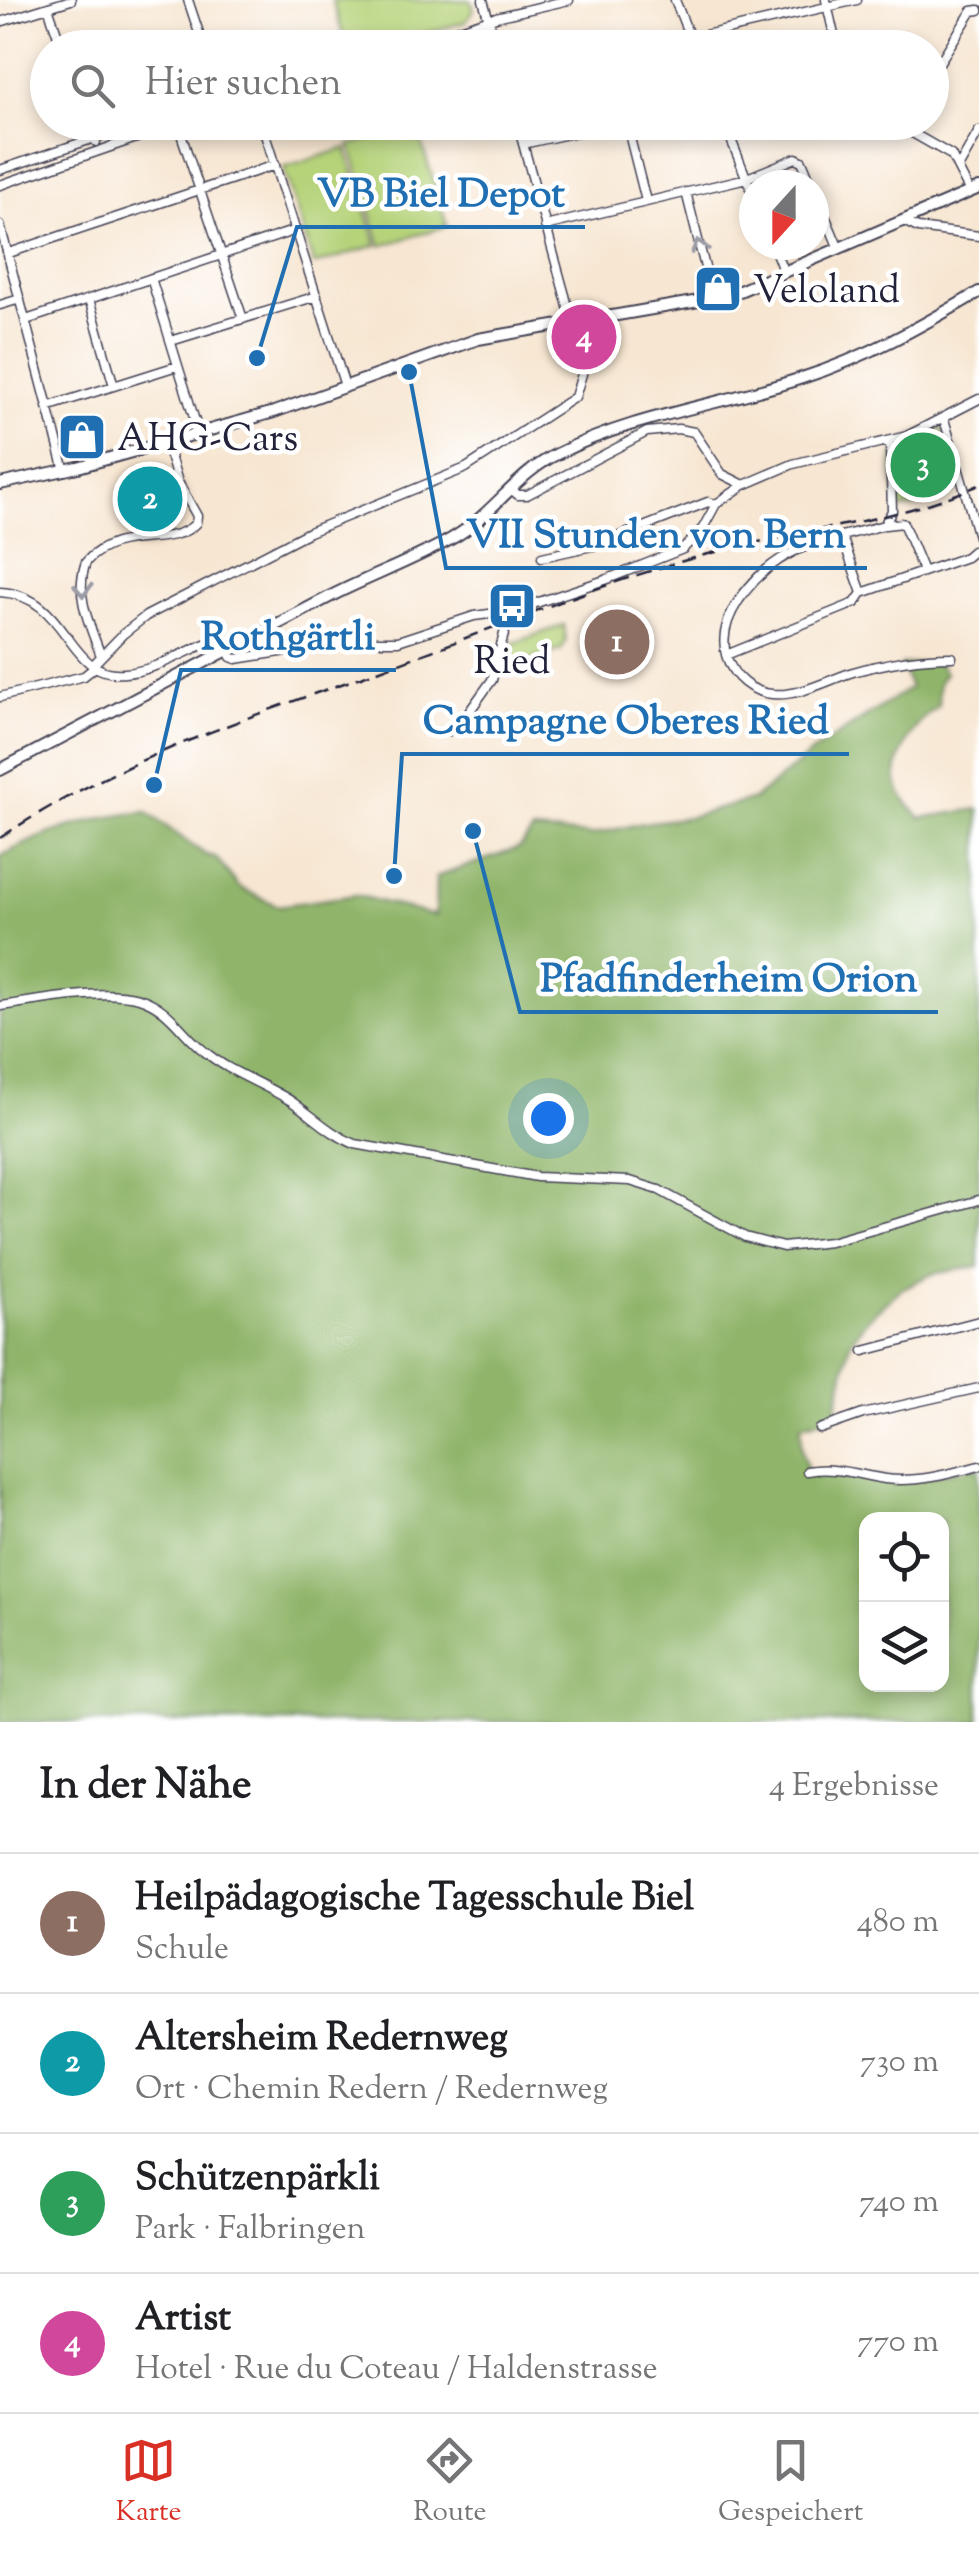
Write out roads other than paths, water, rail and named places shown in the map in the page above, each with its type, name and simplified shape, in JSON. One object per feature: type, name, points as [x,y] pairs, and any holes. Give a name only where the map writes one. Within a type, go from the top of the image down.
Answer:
[{"type":"main road","points":[[0,484],[274,412],[478,339],[713,300],[974,190]]},
{"type":"main road","points":[[0,770],[340,592],[451,540],[477,522],[541,462],[662,416],[853,360],[979,292]]},
{"type":"street","points":[[0,22],[71,0]]},
{"type":"street","points":[[188,0],[198,30]]},
{"type":"street","points":[[483,0],[492,30]]},
{"type":"street","points":[[458,30],[569,0]]},
{"type":"street","points":[[675,0],[687,30]]},
{"type":"street","points":[[737,30],[826,4],[857,0]]},
{"type":"street","points":[[826,4],[832,30]]},
{"type":"street","points":[[48,7],[56,30]]},
{"type":"street","points":[[949,47],[972,11],[979,10]]},
{"type":"street","points":[[958,168],[979,131]]},
{"type":"street","points":[[0,170],[88,140]]},
{"type":"street","points":[[95,140],[99,150]]},
{"type":"street","points":[[0,185],[128,140]]},
{"type":"street","points":[[184,140],[243,319]]},
{"type":"street","points":[[267,140],[344,386]]},
{"type":"street","points":[[0,696],[84,676],[146,616],[309,532],[466,468],[566,404],[578,391],[582,374],[522,140]]},
{"type":"street","points":[[523,144],[541,140]]},
{"type":"street","points":[[629,140],[646,202]]},
{"type":"street","points":[[731,140],[743,170]]},
{"type":"street","points":[[926,140],[948,153],[974,190]]},
{"type":"street","points":[[767,170],[798,158],[806,170]]},
{"type":"street","points":[[9,253],[274,164]]},
{"type":"street","points":[[545,226],[739,180]]},
{"type":"street","points":[[686,192],[713,300]]},
{"type":"street","points":[[903,221],[924,229],[979,236]]},
{"type":"street","points":[[0,225],[65,470]]},
{"type":"street","points":[[829,226],[839,250]]},
{"type":"street","points":[[26,320],[296,230]]},
{"type":"street","points":[[779,260],[784,273]]},
{"type":"street","points":[[150,278],[198,434]]},
{"type":"street","points":[[171,341],[316,296]]},
{"type":"street","points":[[0,306],[20,299]]},
{"type":"street","points":[[89,299],[114,386]]},
{"type":"street","points":[[47,407],[178,366]]},
{"type":"street","points":[[0,592],[20,594],[43,606],[78,653],[94,667],[114,674],[132,672],[215,640],[224,642],[236,659],[351,641],[390,642],[474,616],[510,616],[675,554],[702,528],[716,504],[744,485],[794,464],[890,442],[979,399]]},
{"type":"street","points":[[944,419],[979,540]]},
{"type":"street","points":[[511,490],[518,496],[527,495],[647,432],[678,428],[694,432],[722,474],[744,485]]},
{"type":"street","points":[[884,525],[892,511],[890,442]]},
{"type":"street","points":[[101,656],[83,608],[81,590],[86,562],[108,545],[178,535],[196,523],[166,443]]},
{"type":"street","points":[[542,557],[597,544],[708,502],[716,504]]},
{"type":"street","points":[[892,511],[910,533],[923,571]]},
{"type":"street","points":[[903,523],[794,550],[762,571],[726,622],[726,656],[743,682],[754,690],[774,694],[790,693],[876,666],[952,656]]},
{"type":"street","points":[[842,537],[862,593]]},
{"type":"street","points":[[726,656],[854,603],[862,593],[974,551]]},
{"type":"street","points":[[449,732],[464,719],[492,680],[510,616]]},
{"type":"street","points":[[0,1006],[87,997],[138,998],[169,1014],[201,1050],[220,1064],[291,1101],[336,1136],[355,1144],[537,1178],[630,1181],[673,1196],[744,1238],[774,1246],[813,1246],[979,1200]]},
{"type":"street","points":[[864,1352],[979,1320]]},
{"type":"street","points":[[820,1429],[863,1414],[979,1388]]},
{"type":"street","points":[[807,1471],[838,1468],[888,1480],[909,1480],[979,1466]]},
{"type":"railway","points":[[0,838],[93,784],[192,740],[585,593],[701,556],[911,509],[979,485]]},
{"type":"place","name":"Veloland","points":[[718,289]]},
{"type":"place","name":"Artist","points":[[584,337]]},
{"type":"place","name":"VB Biel Depot","points":[[257,358]]},
{"type":"place","name":"VII Stunden von Bern","points":[[409,372]]},
{"type":"place","name":"AHG-Cars","points":[[82,437]]},
{"type":"place","name":"Schützenpärkli","points":[[923,465]]},
{"type":"place","name":"Altersheim Redernweg","points":[[150,499]]},
{"type":"place","name":"Ried","points":[[512,606]]},
{"type":"place","name":"Heilpädagogische Tagesschule Biel","points":[[617,642]]},
{"type":"place","name":"Rothgärtli","points":[[154,785]]},
{"type":"place","name":"Pfadfinderheim Orion","points":[[473,831]]},
{"type":"place","name":"Campagne Oberes Ried","points":[[394,876]]}]
